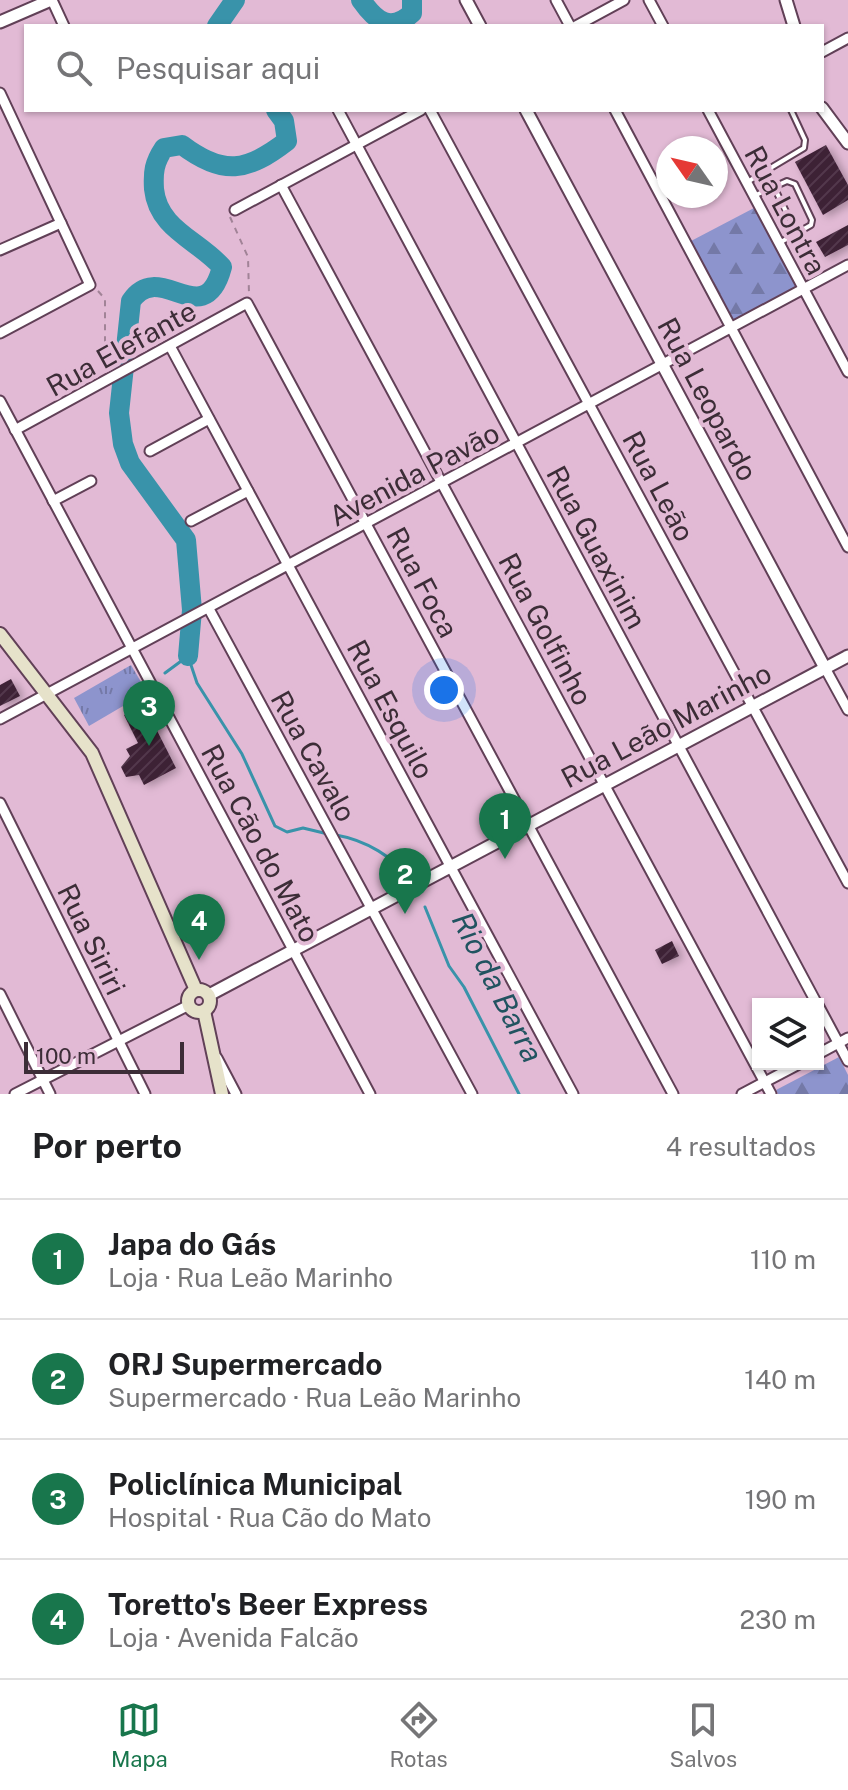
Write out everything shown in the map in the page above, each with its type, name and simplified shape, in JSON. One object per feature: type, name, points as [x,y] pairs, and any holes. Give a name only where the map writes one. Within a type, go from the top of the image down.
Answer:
[{"type":"main road","points":[[0,634],[79,733],[101,772],[203,993],[210,1002],[204,1011],[216,1055],[222,1094]]},
{"type":"main road","points":[[203,993],[191,995],[189,1005],[194,1010],[204,1011]]},
{"type":"street","points":[[0,22],[52,0],[63,24]]},
{"type":"street","points":[[466,0],[479,24]]},
{"type":"street","points":[[556,0],[572,24]]},
{"type":"street","points":[[577,24],[624,0]]},
{"type":"street","points":[[649,0],[662,24]]},
{"type":"street","points":[[786,0],[793,24]]},
{"type":"street","points":[[824,51],[848,38]]},
{"type":"street","points":[[0,93],[90,285],[0,332]]},
{"type":"street","points":[[824,111],[848,143]]},
{"type":"street","name":"Rua Guaxinim","points":[[339,112],[814,998]]},
{"type":"street","points":[[235,210],[417,112]]},
{"type":"street","name":"Rua Leão","points":[[431,112],[848,883]]},
{"type":"street","name":"Rua Leopardo","points":[[527,112],[848,710]]},
{"type":"street","points":[[616,112],[848,547]]},
{"type":"street","name":"Rua Lontra","points":[[709,112],[848,372]]},
{"type":"street","name":"Rua Golfinho","points":[[281,185],[771,1094]]},
{"type":"street","points":[[0,250],[61,223]]},
{"type":"street","name":"Avenida Pavão","points":[[0,719],[848,265]]},
{"type":"street","name":"Rua Elefante","points":[[15,430],[247,303]]},
{"type":"street","name":"Rua Foca","points":[[247,303],[673,1094]]},
{"type":"street","name":"Rua Esquilo","points":[[170,346],[573,1094]]},
{"type":"street","name":"Rua Cão do Mato","points":[[0,401],[370,1094]]},
{"type":"street","points":[[150,451],[209,419]]},
{"type":"street","points":[[53,501],[91,481]]},
{"type":"street","points":[[191,521],[248,491]]},
{"type":"street","name":"Rua Cavalo","points":[[209,609],[472,1094]]},
{"type":"street","name":"Rua Leão Marinho","points":[[203,993],[293,950],[848,656]]},
{"type":"street","name":"Rua Siriri","points":[[0,803],[145,1094]]},
{"type":"street","points":[[0,994],[50,1094]]},
{"type":"street","points":[[15,1094],[189,1005]]},
{"type":"street","name":"Rua Guaxinim","points":[[824,1014],[843,1041],[848,1061]]},
{"type":"street","points":[[824,1051],[843,1041]]},
{"type":"street","points":[[216,1055],[236,1094]]},
{"type":"street","points":[[742,1094],[788,1070]]},
{"type":"lane","points":[[747,183],[804,148],[805,140],[792,112]]},
{"type":"lane","points":[[754,196],[792,181],[812,220],[808,229],[778,243]]},
{"type":"lane","points":[[774,187],[797,234]]},
{"type":"path","points":[[235,210],[230,220],[248,257],[250,271],[247,303]]},
{"type":"path","points":[[90,285],[105,295],[105,381]]},
{"type":"green space","points":[[754,208],[797,288],[734,322],[691,241]]},
{"type":"green space","points":[[131,665],[147,692],[89,726],[74,698]]},
{"type":"green space","points":[[839,1057],[848,1075],[848,1094],[778,1094],[776,1090],[814,1070],[824,1070],[824,1065]]},
{"type":"building","points":[[826,145],[848,185],[848,200],[823,215],[795,162]]},
{"type":"building","points":[[848,225],[848,245],[825,257],[816,242]]},
{"type":"building","points":[[11,679],[20,696],[0,706],[0,685]]},
{"type":"building","points":[[144,705],[176,768],[144,785],[139,775],[126,777],[121,767],[130,756],[126,749],[138,743],[124,715]]},
{"type":"building","points":[[672,941],[679,956],[662,964],[655,950]]},
{"type":"waterway","name":"Rio da Barra","points":[[218,24],[235,0]]},
{"type":"waterway","name":"Rio da Barra","points":[[361,0],[377,18],[390,23],[397,23],[412,13],[412,0]]},
{"type":"waterway","name":"Rio da Barra","points":[[188,656],[192,610],[186,540],[130,463],[123,444],[119,413],[131,301],[142,290],[155,287],[193,296],[204,295],[214,286],[222,267],[180,233],[157,203],[154,173],[164,148],[182,145],[223,166],[247,164],[287,141],[284,121],[277,112]]},
{"type":"waterway","name":"Rio da Barra","points":[[165,673],[188,656],[197,683],[242,754],[275,826],[287,832],[303,828],[328,834]]},
{"type":"waterway","name":"Rio da Barra","points":[[336,835],[378,851],[397,864],[411,881]]},
{"type":"waterway","name":"Rio da Barra","points":[[425,907],[449,966],[464,987],[519,1094]]},
{"type":"place","name":"Policlínica Municipal","points":[[149,746]]},
{"type":"place","name":"Japa do Gás","points":[[505,859]]},
{"type":"place","name":"ORJ Supermercado","points":[[405,914]]},
{"type":"place","name":"Toretto's Beer Express","points":[[199,960]]}]
